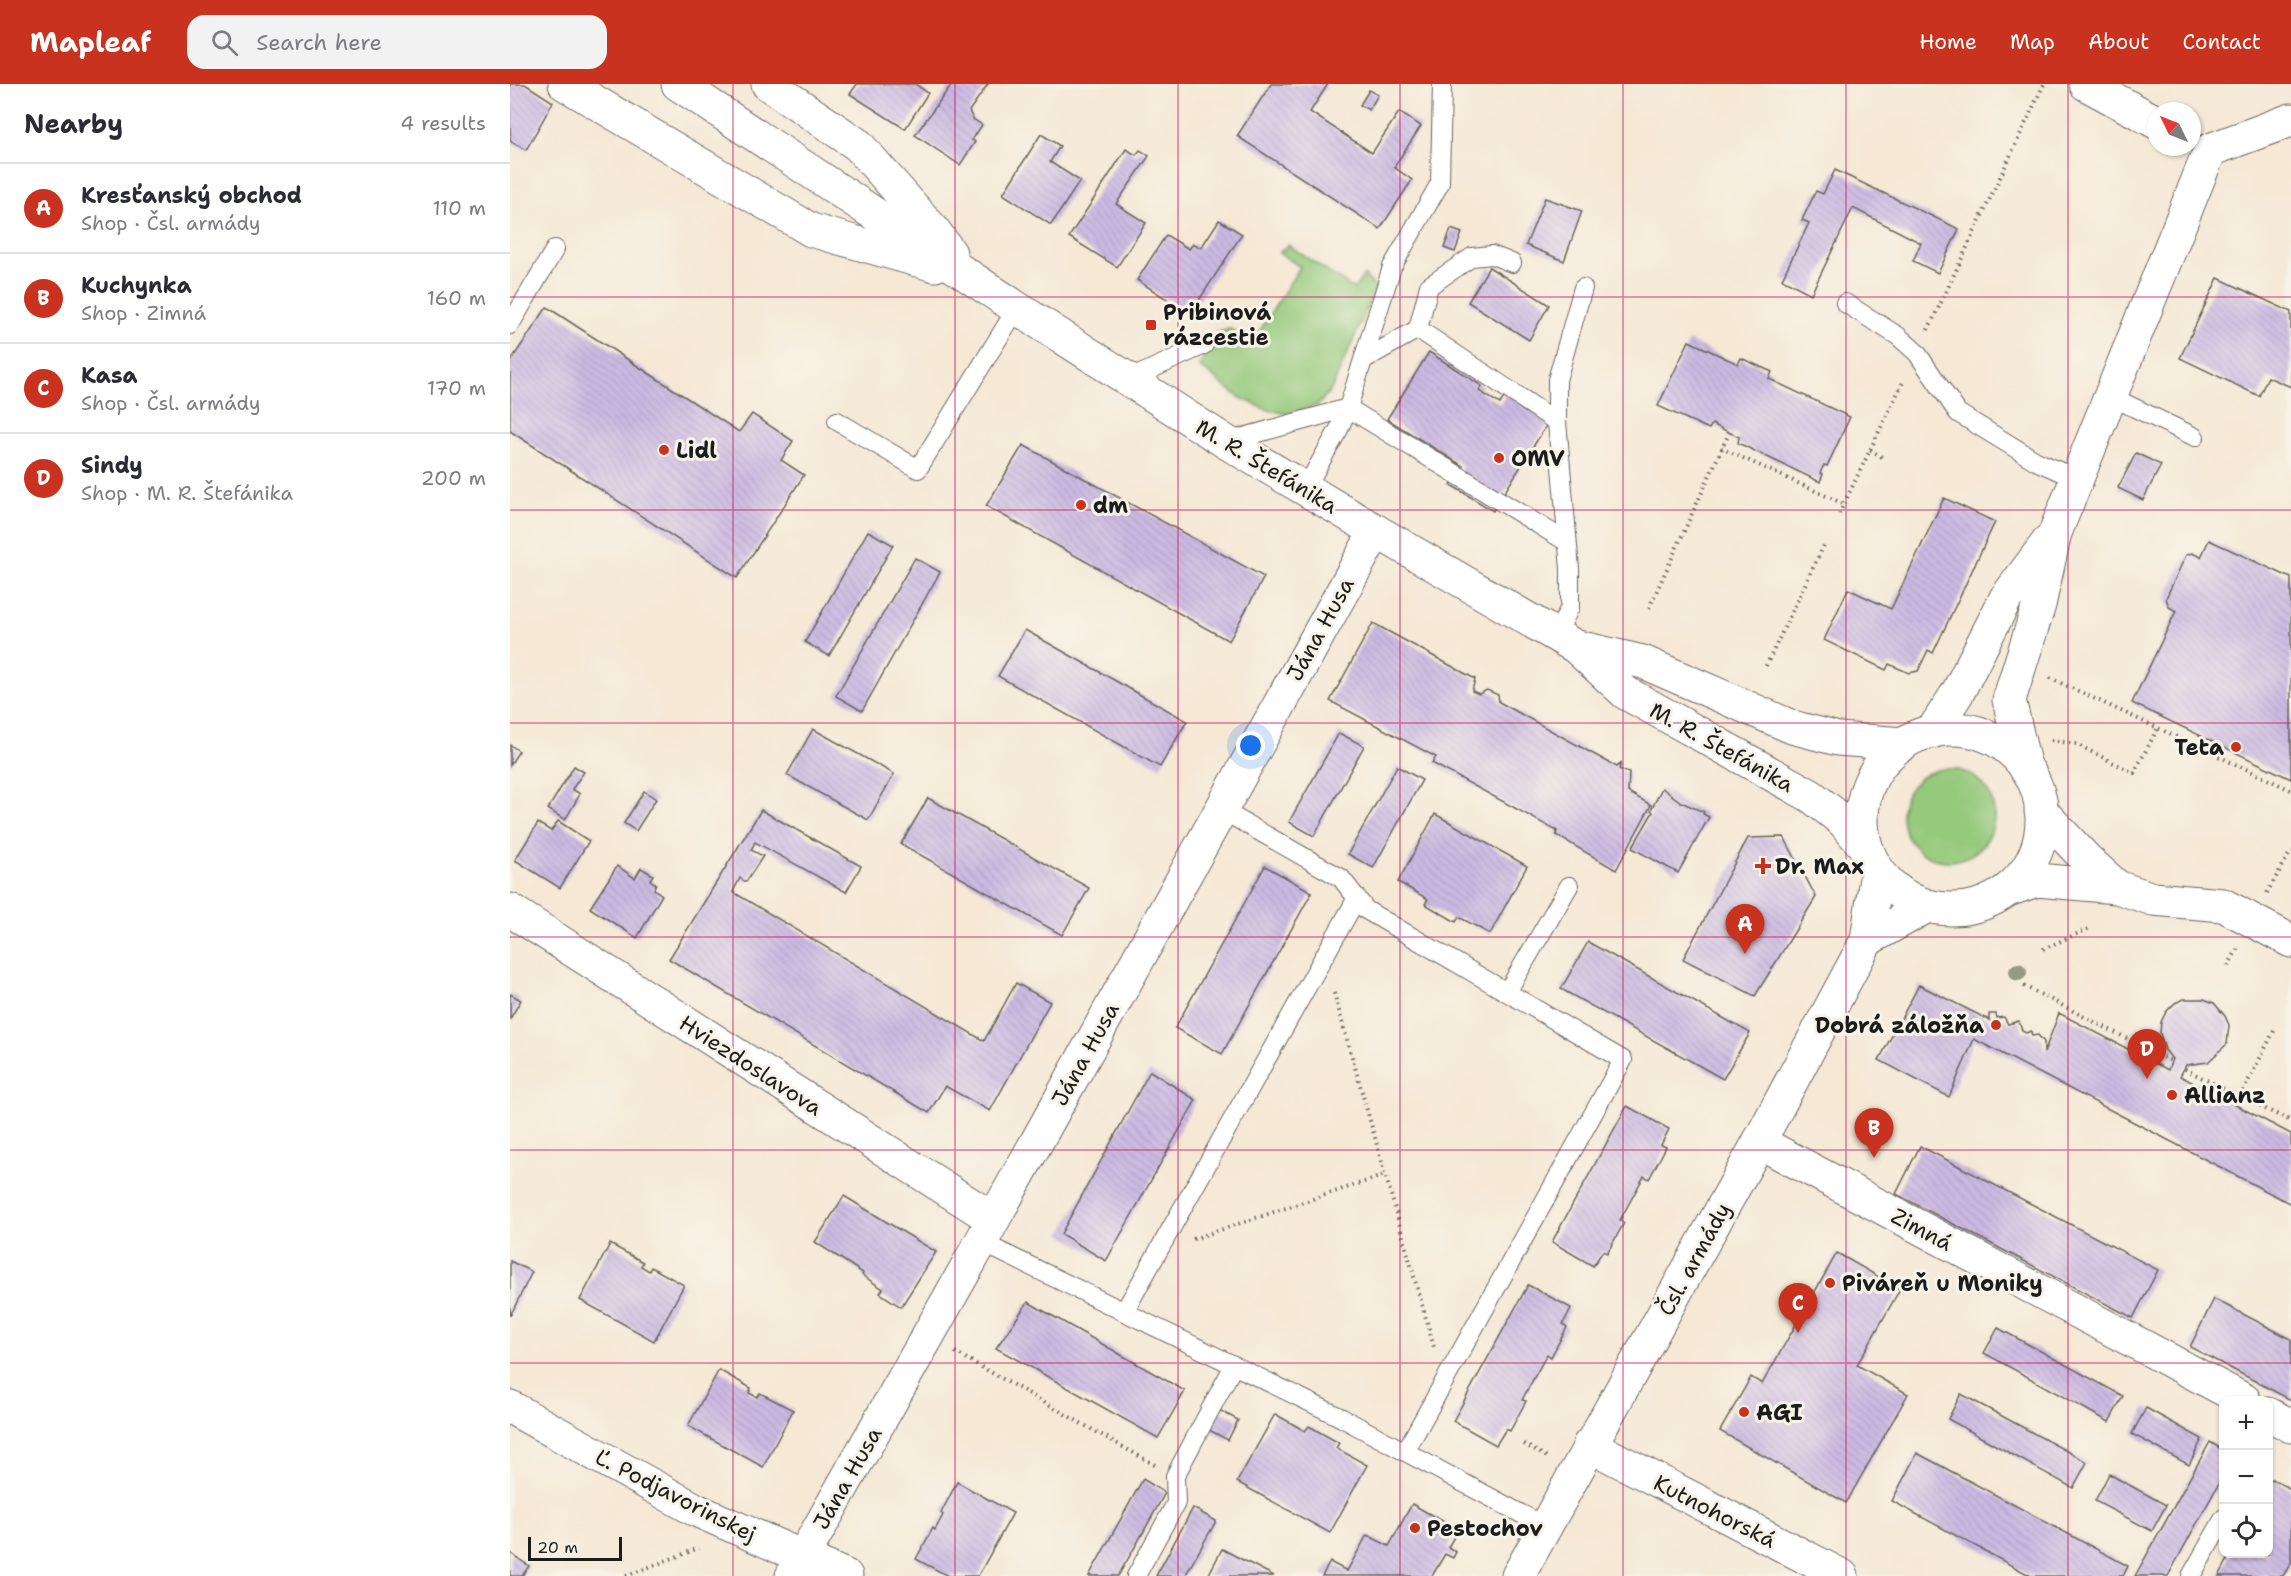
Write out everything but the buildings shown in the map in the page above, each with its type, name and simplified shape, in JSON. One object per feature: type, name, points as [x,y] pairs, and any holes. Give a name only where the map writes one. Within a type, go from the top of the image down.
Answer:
[{"type":"street","points":[[565,84],[811,230],[965,274]]},
{"type":"street","points":[[768,84],[858,145],[934,231],[965,274]]},
{"type":"street","points":[[2086,84],[2147,117]]},
{"type":"street","name":"M. R. Štefánika","points":[[688,91],[1017,308],[1226,442],[1566,641],[1626,693],[1811,796],[1843,820],[1872,860]]},
{"type":"street","points":[[2201,146],[2291,120]]},
{"type":"street","points":[[2025,767],[2009,700],[2039,605],[2055,533],[2112,397],[2197,156]]},
{"type":"street","name":"Jána Husa","points":[[797,1566],[987,1231],[1376,531]]},
{"type":"street","points":[[2055,533],[2006,598],[1959,692],[1917,738],[1888,756],[1869,783],[1862,829],[1872,860],[1886,882],[1907,898],[1945,910],[1965,909],[1985,903],[2008,890],[2037,880],[2117,887],[2153,899],[2223,905],[2290,939]]},
{"type":"street","name":"M. R. Štefánika","points":[[1566,641],[1643,662],[1792,727],[1838,739],[1917,738]]},
{"type":"street","points":[[1917,738],[1965,730],[1978,733],[1999,743],[2018,758],[2025,767],[2036,788],[2042,811],[2042,828],[2038,846],[2026,870],[2008,890]]},
{"type":"street","points":[[2042,811],[2086,859],[2117,887]]},
{"type":"street","points":[[1867,940],[1872,860]]},
{"type":"street","points":[[1867,940],[1927,906]]},
{"type":"street","name":"Hviezdoslavova","points":[[510,910],[987,1231]]},
{"type":"street","name":"Čsl. armády","points":[[1518,1576],[1760,1142],[1867,940]]},
{"type":"street","name":"Zimná","points":[[1760,1142],[2235,1396]]},
{"type":"street","name":"Ľ. Podjavorinskej","points":[[510,1407],[696,1510],[745,1531],[797,1566],[846,1576]]},
{"type":"street","points":[[2273,1417],[2291,1426]]},
{"type":"street","name":"Kutnohorská","points":[[1589,1445],[1842,1576]]},
{"type":"lane","points":[[1305,489],[1348,408],[1392,267],[1440,183],[1442,84]]},
{"type":"lane","points":[[510,326],[555,249]]},
{"type":"lane","points":[[1363,360],[1419,329],[1429,286],[1472,257],[1492,255],[1512,263]]},
{"type":"lane","points":[[1566,641],[1570,607],[1557,422],[1557,380],[1583,288]]},
{"type":"lane","points":[[1845,303],[1898,336],[1917,353],[1959,413],[2036,461],[2078,479]]},
{"type":"lane","points":[[837,421],[918,469],[1017,308]]},
{"type":"lane","points":[[1419,329],[1557,422]]},
{"type":"lane","points":[[1130,379],[1204,345]]},
{"type":"lane","points":[[2112,397],[2195,437]]},
{"type":"lane","points":[[1226,442],[1348,408],[1567,542]]},
{"type":"lane","points":[[1220,809],[1341,878],[1366,910],[1623,1060],[1405,1452]]},
{"type":"lane","points":[[1507,992],[1569,886]]},
{"type":"lane","points":[[1124,1312],[1357,898]]},
{"type":"lane","points":[[987,1231],[1124,1312],[1342,1418],[1544,1527]]},
{"type":"lane","points":[[1136,1576],[1176,1503],[1174,1476],[1234,1365]]},
{"type":"lane","points":[[2191,1576],[2219,1525]]},
{"type":"path","points":[[1839,514],[2044,84]]},
{"type":"path","points":[[1649,608],[1729,433]]},
{"type":"path","points":[[1721,448],[1844,504]]},
{"type":"path","points":[[1870,450],[1881,457]]},
{"type":"path","points":[[1766,666],[1825,543]]},
{"type":"path","points":[[2043,675],[2291,790]]},
{"type":"path","points":[[2042,739],[2076,744],[2134,773],[2158,728]]},
{"type":"path","points":[[2264,899],[2291,851]]},
{"type":"path","points":[[2043,949],[2090,928]]},
{"type":"path","points":[[1324,958],[1444,1382]]},
{"type":"path","points":[[2024,986],[2171,1061]]},
{"type":"path","points":[[2240,1097],[2274,1030]]},
{"type":"path","points":[[2185,1069],[2291,1121]]},
{"type":"path","points":[[1172,1227],[1194,1240],[1385,1175]]},
{"type":"path","points":[[949,1349],[1174,1476]]},
{"type":"path","points":[[1524,1444],[1556,1461]]},
{"type":"path","points":[[626,1576],[745,1531]]},
{"type":"green space","points":[[1288,245],[1354,289],[1364,275],[1376,288],[1332,388],[1318,405],[1287,414],[1265,409],[1239,397],[1199,366],[1217,333],[1230,329],[1252,343],[1300,267],[1279,253]]},
{"type":"green space","points":[[1948,769],[1966,772],[1981,782],[1991,797],[1994,815],[1991,833],[1981,848],[1966,858],[1948,861],[1930,858],[1915,848],[1905,833],[1902,815],[1905,797],[1915,782],[1930,772]]},
{"type":"place","name":"Pribinová rázcestie","points":[[1151,325]]},
{"type":"place","name":"Lidl","points":[[664,450]]},
{"type":"place","name":"OMV","points":[[1499,458]]},
{"type":"place","name":"dm","points":[[1081,505]]},
{"type":"place","name":"Teta","points":[[2236,747]]},
{"type":"place","name":"Dr. Max","points":[[1763,866]]},
{"type":"place","name":"Kresťanský obchod","points":[[1745,954]]},
{"type":"place","name":"Dobrá záložňa","points":[[1996,1025]]},
{"type":"place","name":"Sindy","points":[[2147,1079]]},
{"type":"place","name":"Allianz","points":[[2172,1095]]},
{"type":"place","name":"Kuchynka","points":[[1874,1158]]},
{"type":"place","name":"Piváreň u Moniky","points":[[1830,1283]]},
{"type":"place","name":"Kasa","points":[[1798,1333]]},
{"type":"place","name":"AGI","points":[[1744,1412]]},
{"type":"place","name":"Pestochov","points":[[1415,1528]]}]
